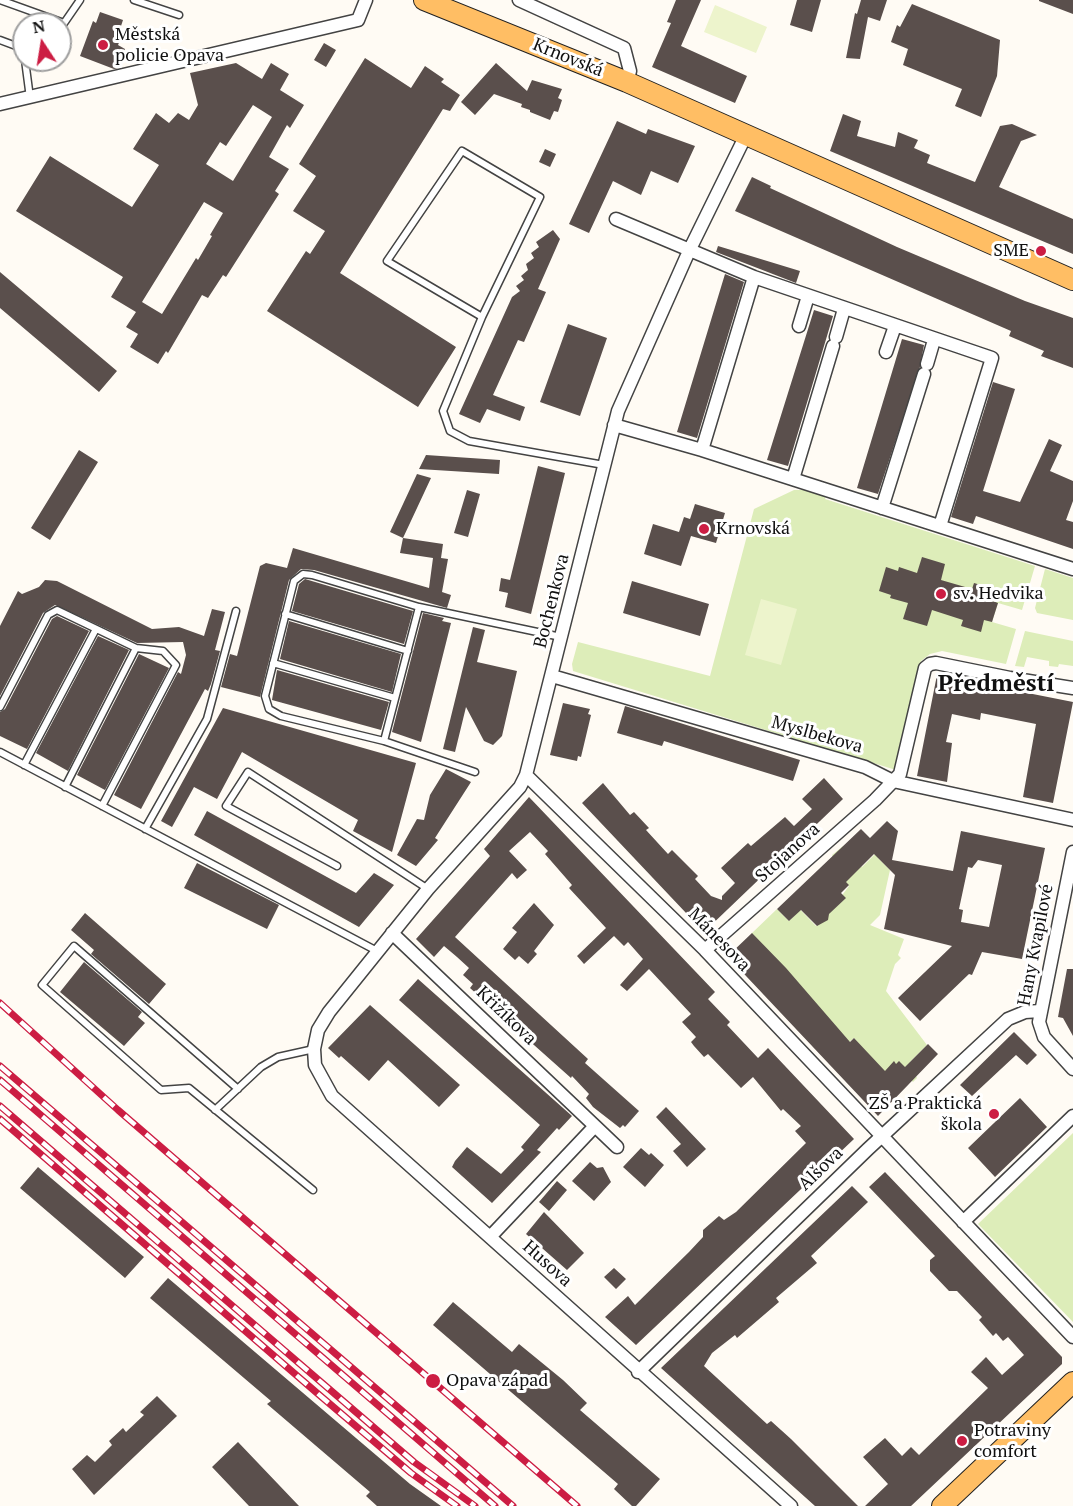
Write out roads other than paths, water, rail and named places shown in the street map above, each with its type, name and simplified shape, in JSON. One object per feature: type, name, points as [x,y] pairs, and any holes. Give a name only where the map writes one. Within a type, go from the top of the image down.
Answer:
[{"type":"main road","name":"Krnovská","points":[[424,0],[627,82],[1073,280]]},
{"type":"main road","points":[[942,1506],[1073,1382]]},
{"type":"street","points":[[0,104],[30,99],[358,20],[366,0]]},
{"type":"street","points":[[519,0],[624,48],[630,71],[627,82]]},
{"type":"street","name":"Bochenkova","points":[[318,1030],[329,1012],[428,889],[520,787],[526,774],[552,675],[614,425],[689,251],[746,135]]},
{"type":"street","points":[[616,219],[754,277],[992,358],[940,526]]},
{"type":"street","points":[[702,450],[754,277]]},
{"type":"street","points":[[798,326],[808,296]]},
{"type":"street","points":[[793,479],[844,309]]},
{"type":"street","points":[[886,352],[895,326]]},
{"type":"street","points":[[882,508],[934,340]]},
{"type":"street","points":[[614,425],[702,450],[1073,569]]},
{"type":"street","points":[[893,781],[903,768],[925,668],[930,664],[936,663],[1073,688]]},
{"type":"street","name":"Myslbekova","points":[[552,675],[854,764],[893,781],[1073,820]]},
{"type":"street","name":"Mánesova","points":[[526,774],[705,950],[1073,1337]]},
{"type":"street","name":"Stojanova","points":[[705,950],[893,781]]},
{"type":"street","name":"Hany Kvapilové","points":[[1073,852],[1039,1022],[1044,1037],[1073,1069]]},
{"type":"street","name":"Křižíkova","points":[[392,933],[617,1147]]},
{"type":"street","name":"Alšova","points":[[638,1372],[881,1136],[1008,1019],[1024,1012],[1040,1011]]},
{"type":"street","name":"Husova","points":[[318,1030],[314,1049],[315,1065],[332,1096],[638,1372],[791,1506]]},
{"type":"street","points":[[963,1221],[1073,1116]]},
{"type":"street","points":[[490,1237],[595,1126]]},
{"type":"lane","points":[[0,0],[29,12]]},
{"type":"lane","points":[[134,0],[179,15]]},
{"type":"lane","points":[[27,72],[30,99]]},
{"type":"lane","points":[[482,317],[387,261],[462,151],[540,197],[482,317],[443,411],[450,431],[469,441],[604,465]]},
{"type":"lane","points":[[475,772],[384,741],[281,716],[269,709],[265,696],[294,581],[303,574],[419,607],[561,637]]},
{"type":"lane","points":[[384,741],[419,607]]},
{"type":"lane","points":[[0,707],[48,615],[57,610],[136,648],[163,651],[176,665],[102,806]]},
{"type":"lane","points":[[145,829],[207,719],[236,611]]},
{"type":"lane","points":[[285,614],[408,651]]},
{"type":"lane","points":[[24,765],[96,629]]},
{"type":"lane","points":[[65,787],[136,648]]},
{"type":"lane","points":[[273,663],[395,698]]},
{"type":"lane","points":[[0,752],[377,951]]},
{"type":"lane","points":[[337,866],[226,806],[248,772],[428,889]]},
{"type":"lane","points":[[238,1089],[74,946],[42,985],[161,1090],[189,1088],[313,1190]]},
{"type":"lane","points":[[215,1110],[261,1067],[278,1057],[314,1049]]},
{"type":"railway","points":[[0,1003],[118,1110],[577,1506]]},
{"type":"railway","points":[[0,1066],[513,1506]]},
{"type":"railway","points":[[0,1080],[495,1506]]},
{"type":"railway","points":[[0,1106],[414,1462],[475,1506]]},
{"type":"railway","points":[[0,1119],[411,1473],[457,1506]]},
{"type":"place","name":"Městská policie Opava","points":[[103,45]]},
{"type":"place","name":"SME","points":[[1041,251]]},
{"type":"place","name":"Krnovská","points":[[704,529]]},
{"type":"place","name":"sv. Hedvika","points":[[941,594]]},
{"type":"place","name":"ZŠ a Praktická škola","points":[[994,1114]]},
{"type":"place","name":"Opava západ","points":[[433,1381]]},
{"type":"place","name":"Potraviny comfort","points":[[962,1441]]},
{"type":"district","name":"Předměstí","points":[[996,684]]}]
